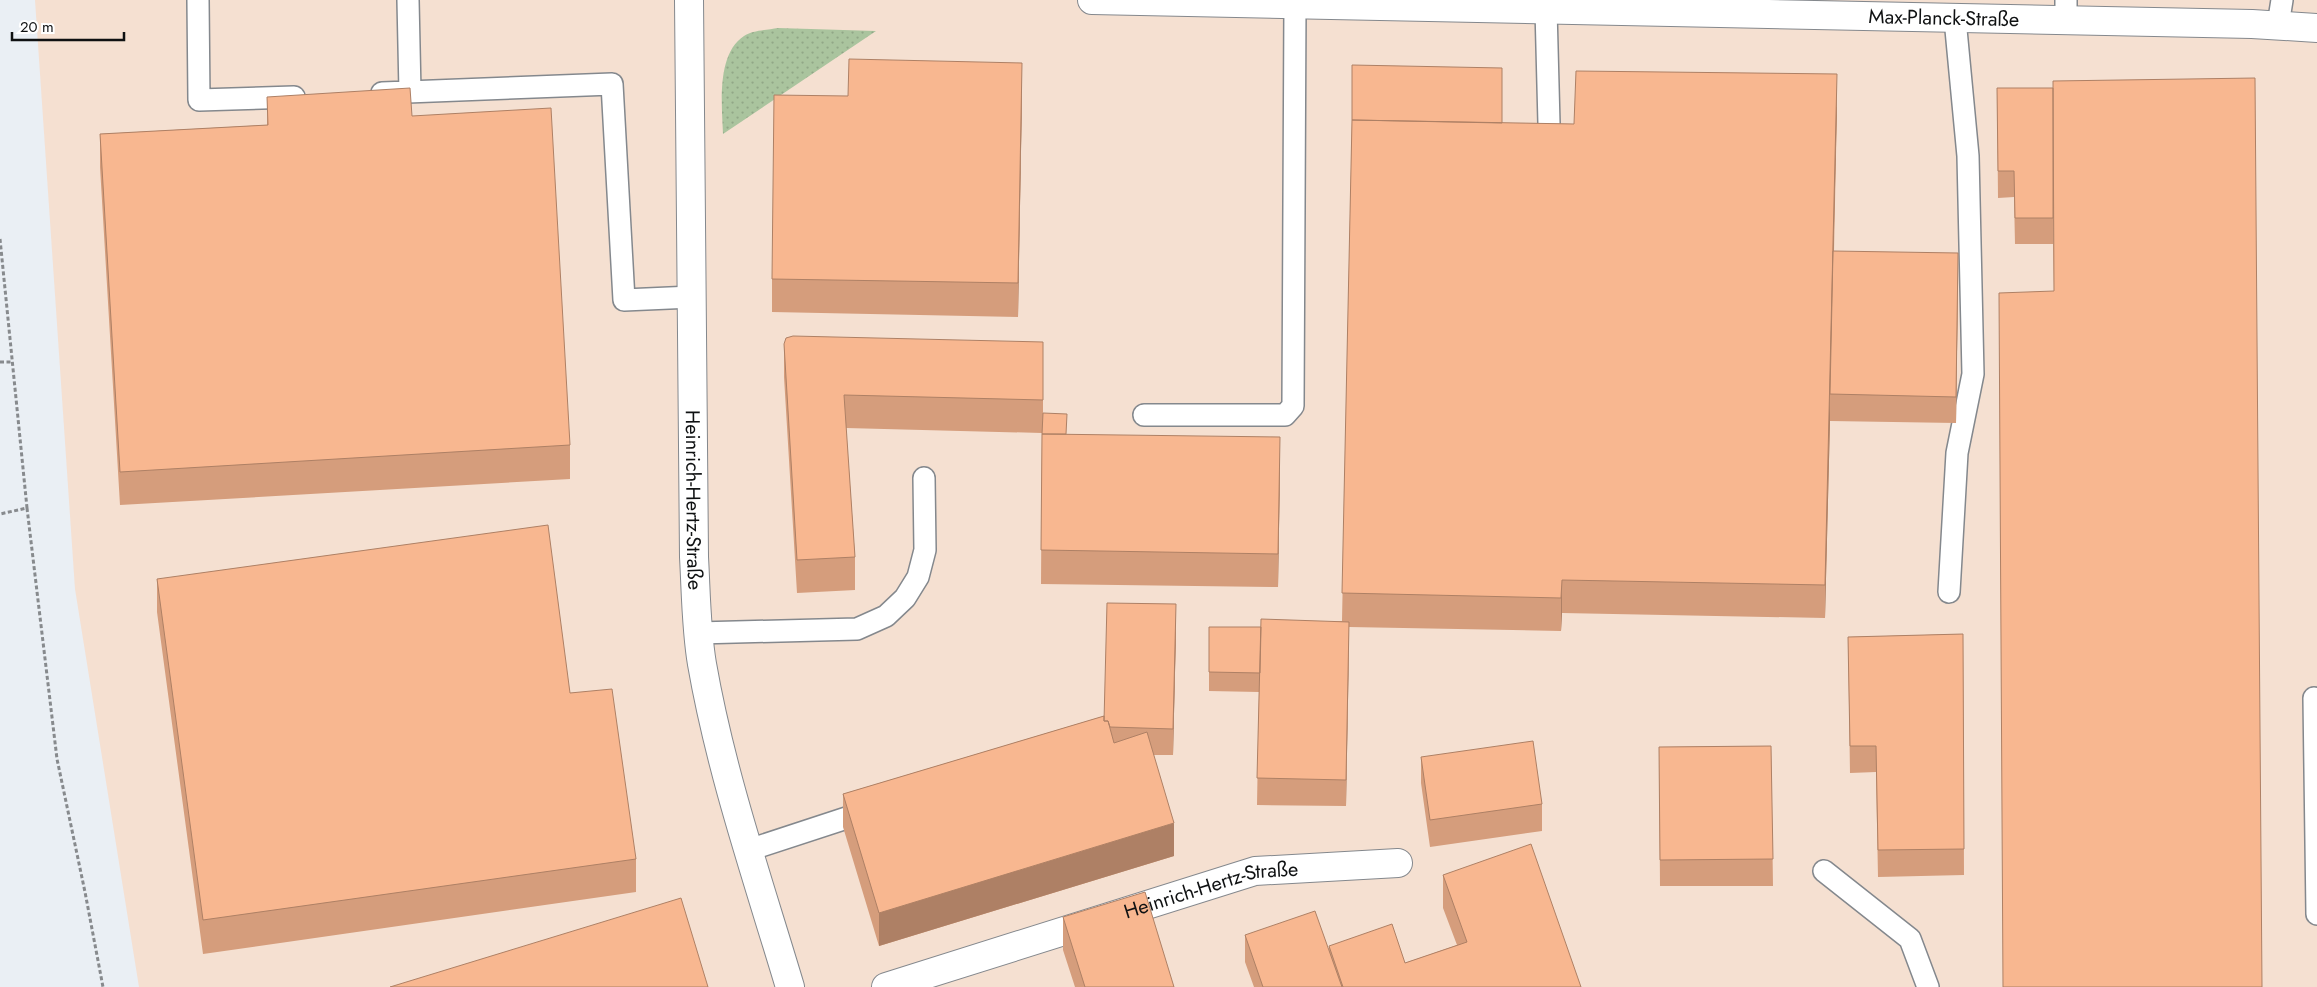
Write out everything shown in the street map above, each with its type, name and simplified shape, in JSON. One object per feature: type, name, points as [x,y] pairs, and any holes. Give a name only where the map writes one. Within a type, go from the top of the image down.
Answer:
[{"type":"street","name":"Heinrich-Hertz-Straße","points":[[689,0],[694,557],[698,633],[702,663],[724,766],[790,987]]},
{"type":"street","name":"Max-Planck-Straße","points":[[1092,0],[1295,4],[1423,3],[1546,9],[1955,18],[2066,10],[2280,13],[2317,28]]},
{"type":"street","name":"Heinrich-Hertz-Straße","points":[[886,987],[1255,871],[1398,863]]},
{"type":"lane","points":[[198,0],[199,100],[314,96]]},
{"type":"lane","points":[[408,0],[410,92]]},
{"type":"lane","points":[[1144,415],[1285,415],[1293,406],[1295,4]]},
{"type":"lane","points":[[1546,9],[1549,124]]},
{"type":"lane","points":[[1949,592],[1957,452],[1974,374],[1968,156],[1955,18]]},
{"type":"lane","points":[[362,94],[612,84],[624,300],[692,297]]},
{"type":"lane","points":[[698,633],[857,629],[886,616],[905,598],[918,577],[925,550],[924,478]]},
{"type":"lane","points":[[2314,698],[2317,914]]},
{"type":"lane","points":[[749,850],[889,804]]},
{"type":"lane","points":[[1824,871],[1910,939],[1928,987]]},
{"type":"path","points":[[0,239],[27,508],[57,759],[103,987]]},
{"type":"path","points":[[0,362],[12,362]]},
{"type":"path","points":[[0,514],[27,508]]},
{"type":"shaded area","points":[[35,0],[2317,0],[2317,987],[139,987],[75,589]]},
{"type":"green space","points":[[778,28],[876,31],[723,134],[723,81],[729,55],[735,44],[744,36],[756,31]]},
{"type":"building","points":[[849,59],[1022,63],[1018,283],[772,279],[774,95],[848,96]]},
{"type":"building","points":[[1352,65],[1502,68],[1502,123],[1352,120]]},
{"type":"building","points":[[1576,71],[1837,74],[1825,585],[1562,580],[1561,598],[1342,593],[1352,120],[1574,124]]},
{"type":"building","points":[[2255,78],[2262,987],[2003,987],[1999,293],[2054,291],[2053,81]]},
{"type":"building","points":[[410,88],[412,116],[551,108],[570,445],[120,472],[100,134],[268,125],[267,97]]},
{"type":"building","points":[[1997,88],[2053,88],[2053,218],[2015,218],[2014,171],[1998,171]]},
{"type":"building","points":[[1833,251],[1958,253],[1956,397],[1830,394]]},
{"type":"building","points":[[793,336],[1043,342],[1043,400],[844,395],[855,557],[797,560],[784,344],[786,338]]},
{"type":"building","points":[[1043,413],[1067,414],[1066,434],[1042,434]]},
{"type":"building","points":[[1042,434],[1280,437],[1278,554],[1041,550]]},
{"type":"building","points":[[548,525],[570,693],[612,689],[636,859],[203,920],[157,579]]},
{"type":"building","points":[[1107,603],[1176,604],[1173,729],[1110,727],[1108,721],[1104,721]]},
{"type":"building","points":[[1261,619],[1349,622],[1346,780],[1257,778]]},
{"type":"building","points":[[1209,627],[1261,627],[1260,673],[1209,672]]},
{"type":"building","points":[[1963,634],[1964,849],[1878,850],[1876,746],[1850,746],[1848,637]]},
{"type":"building","points":[[1104,716],[1104,721],[1108,721],[1114,743],[1147,732],[1174,823],[879,913],[843,794]]},
{"type":"building","points":[[1533,741],[1542,804],[1430,820],[1421,757]]},
{"type":"building","points":[[1771,746],[1773,859],[1660,860],[1659,747]]},
{"type":"building","points":[[1531,844],[1581,987],[1343,987],[1329,946],[1392,924],[1405,963],[1467,942],[1443,875]]},
{"type":"building","points":[[1145,892],[1174,987],[1085,987],[1063,917]]},
{"type":"building","points":[[681,898],[708,987],[390,987]]},
{"type":"building","points":[[1315,911],[1342,987],[1263,987],[1245,935]]}]
